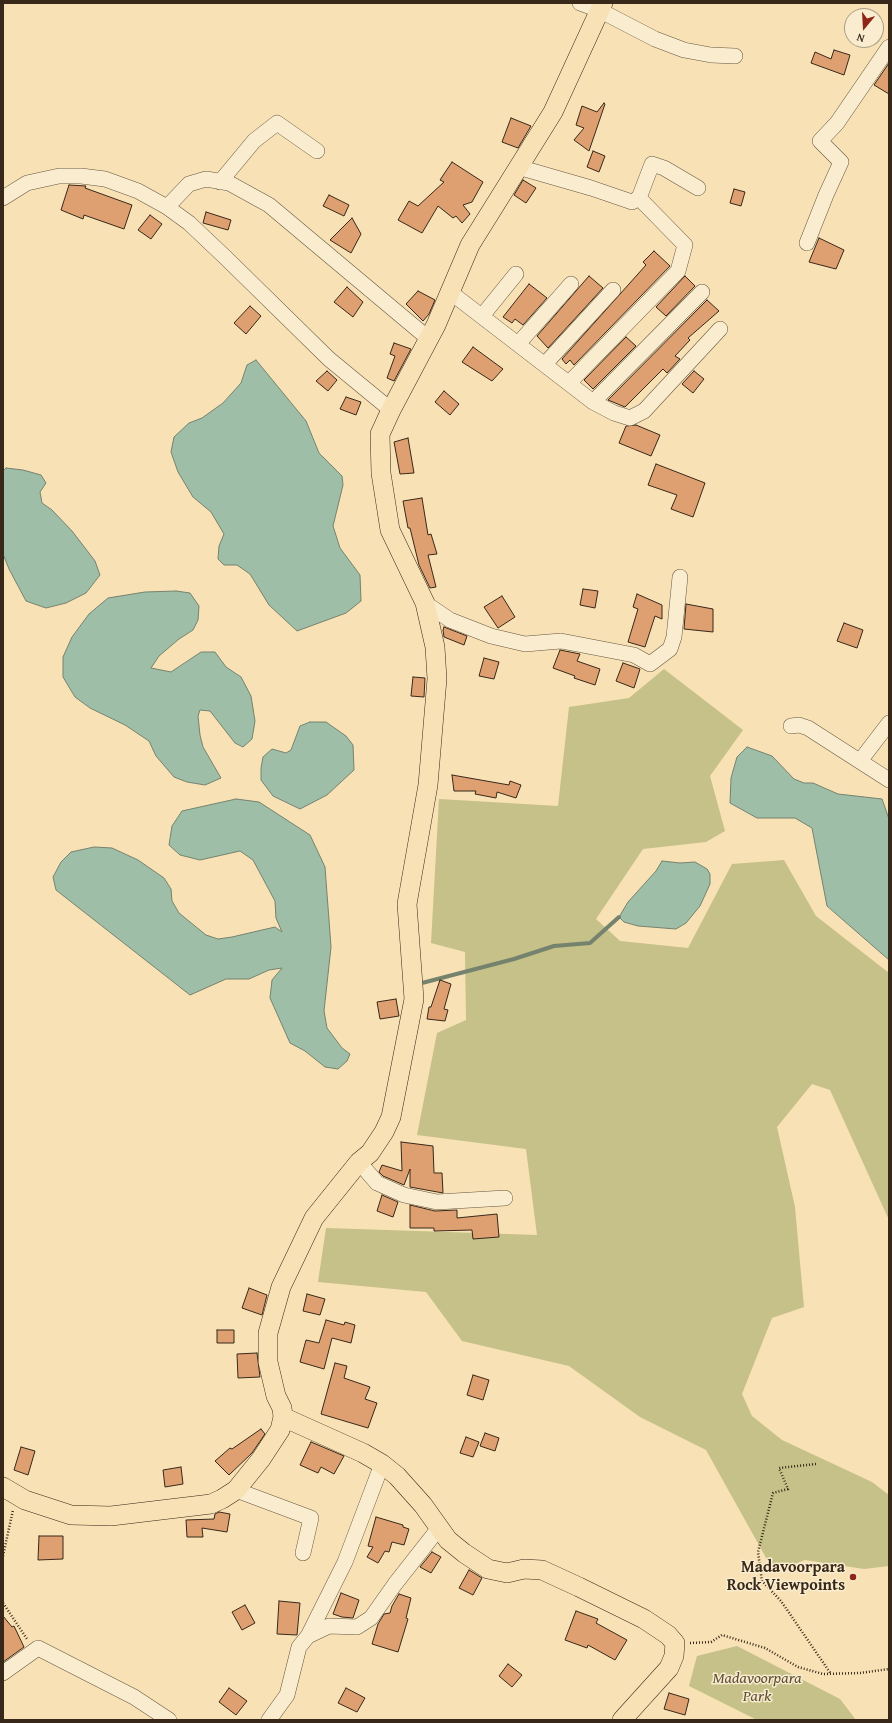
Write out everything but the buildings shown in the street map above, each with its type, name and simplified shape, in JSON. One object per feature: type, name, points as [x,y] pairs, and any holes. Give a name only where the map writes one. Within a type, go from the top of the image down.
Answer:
[{"type":"main road","points":[[10,1492],[25,1500],[71,1514],[111,1516],[211,1504],[236,1490],[261,1460],[280,1430],[283,1417],[282,1408],[276,1396],[268,1362],[268,1333],[281,1287],[314,1218],[359,1162],[370,1153],[384,1132],[391,1117],[414,999],[407,904],[428,785],[437,679],[435,647],[425,604],[390,530],[381,473],[380,434],[391,410],[429,339],[470,245],[553,112],[601,7]]},
{"type":"main road","points":[[283,1417],[363,1453],[382,1464],[402,1482],[423,1505],[453,1545],[488,1569],[506,1573],[524,1569],[542,1570],[579,1586],[644,1619],[668,1635],[675,1643],[674,1656],[669,1668],[622,1720]]},
{"type":"street","points":[[580,3],[601,7],[655,39],[684,50],[711,55],[735,56]]},
{"type":"street","points":[[807,243],[841,162],[820,141],[837,123],[889,47]]},
{"type":"street","points":[[220,182],[254,141],[277,123],[317,151]]},
{"type":"street","points":[[518,167],[591,188],[632,202],[639,198],[652,164],[664,168],[698,188]]},
{"type":"street","points":[[3,198],[27,183],[59,176],[81,176],[105,179],[138,191],[167,207],[189,223],[329,359],[391,410]]},
{"type":"street","points":[[167,207],[189,184],[206,179],[229,183],[269,205],[429,339]]},
{"type":"street","points":[[569,382],[678,271],[685,245],[639,198]]},
{"type":"street","points":[[482,316],[516,274]]},
{"type":"street","points":[[518,344],[571,284]]},
{"type":"street","points":[[545,364],[613,290]]},
{"type":"street","points":[[450,292],[569,382],[593,402],[614,413],[630,418],[644,411],[720,329]]},
{"type":"street","points":[[593,402],[702,292]]},
{"type":"street","points":[[425,604],[450,620],[491,636],[525,644],[561,641],[634,655],[650,664],[670,649],[674,637],[680,577]]},
{"type":"street","points":[[860,761],[889,723]]},
{"type":"street","points":[[791,726],[799,725],[808,728],[889,780]]},
{"type":"street","points":[[359,1162],[377,1183],[404,1195],[437,1202],[505,1198]]},
{"type":"street","points":[[269,1720],[287,1695],[299,1647],[308,1636],[345,1562],[382,1464]]},
{"type":"street","points":[[236,1490],[311,1518],[303,1553]]},
{"type":"street","points":[[308,1636],[328,1626],[357,1627],[372,1618],[395,1584],[439,1528]]},
{"type":"street","points":[[3,1673],[38,1648],[134,1697],[169,1720]]},
{"type":"path","points":[[816,1464],[779,1468],[788,1489],[773,1493],[758,1552],[762,1582],[781,1601],[831,1674]]},
{"type":"path","points":[[3,1556],[10,1517],[10,1492]]},
{"type":"path","points":[[3,1603],[34,1650]]},
{"type":"path","points":[[675,1643],[711,1642],[722,1635],[766,1648],[798,1667],[823,1674],[860,1674],[889,1669]]},
{"type":"green space","points":[[664,669],[743,730],[710,776],[725,831],[706,842],[643,849],[596,919],[620,941],[688,948],[732,864],[784,860],[816,916],[889,973],[889,1220],[830,1090],[812,1084],[777,1127],[795,1207],[804,1307],[772,1318],[742,1394],[752,1416],[782,1440],[872,1482],[889,1495],[889,1566],[864,1569],[805,1560],[774,1572],[706,1450],[640,1417],[569,1366],[462,1341],[426,1292],[318,1282],[326,1228],[537,1235],[526,1149],[417,1135],[437,1033],[466,1020],[465,952],[431,943],[439,799],[558,806],[569,707],[629,698]]},
{"type":"green space","name":"Madavoorpara Park","points":[[737,1646],[840,1699],[856,1720],[757,1720],[689,1686],[697,1656]]},
{"type":"shaded area","points":[[256,360],[306,421],[319,453],[342,476],[343,485],[333,526],[340,548],[360,575],[361,601],[346,613],[297,631],[269,605],[250,574],[237,565],[224,565],[218,559],[219,546],[224,534],[211,512],[193,497],[178,472],[171,452],[174,437],[189,423],[202,418],[223,403],[241,383],[247,365]]},
{"type":"shaded area","points":[[6,468],[23,470],[41,475],[46,483],[40,492],[42,503],[52,510],[72,531],[95,561],[100,575],[86,593],[66,603],[46,608],[26,601],[9,569],[3,554],[3,471]]},
{"type":"shaded area","points":[[176,591],[190,593],[199,606],[198,620],[193,630],[179,639],[159,656],[151,668],[171,672],[201,652],[215,652],[226,667],[241,677],[251,696],[255,721],[252,739],[243,747],[235,743],[210,711],[200,710],[198,716],[203,747],[221,778],[205,785],[187,782],[174,777],[156,756],[149,741],[125,725],[90,708],[75,697],[63,677],[63,657],[72,637],[89,614],[108,598],[145,592]]},
{"type":"shaded area","points":[[310,722],[326,722],[346,736],[353,745],[354,770],[327,795],[300,809],[273,796],[261,780],[261,768],[263,757],[272,749],[286,753],[291,750],[300,726]]},
{"type":"shaded area","points":[[747,747],[772,756],[794,779],[804,783],[813,783],[838,794],[882,799],[889,819],[889,960],[827,906],[812,828],[795,818],[757,818],[730,803],[731,778],[737,757]]},
{"type":"shaded area","points":[[236,799],[259,802],[310,835],[325,867],[331,947],[324,1011],[327,1028],[342,1048],[350,1054],[347,1061],[338,1069],[325,1067],[305,1051],[290,1043],[270,998],[272,980],[282,968],[269,970],[249,979],[226,979],[190,995],[56,890],[53,877],[61,862],[71,852],[94,847],[112,848],[138,860],[164,878],[171,889],[172,901],[179,913],[206,935],[218,939],[275,927],[282,932],[276,918],[275,901],[253,860],[240,851],[200,860],[180,855],[169,845],[172,826],[182,811]]},
{"type":"shaded area","points":[[662,861],[680,863],[695,862],[707,869],[710,874],[710,884],[700,906],[686,923],[676,929],[638,926],[624,922],[619,917],[628,902],[656,871]]},
{"type":"waterway","points":[[422,983],[514,959],[554,946],[590,943],[619,917]]},
{"type":"place","name":"Madavoorpara Rock Viewpoints","points":[[853,1577]]}]
